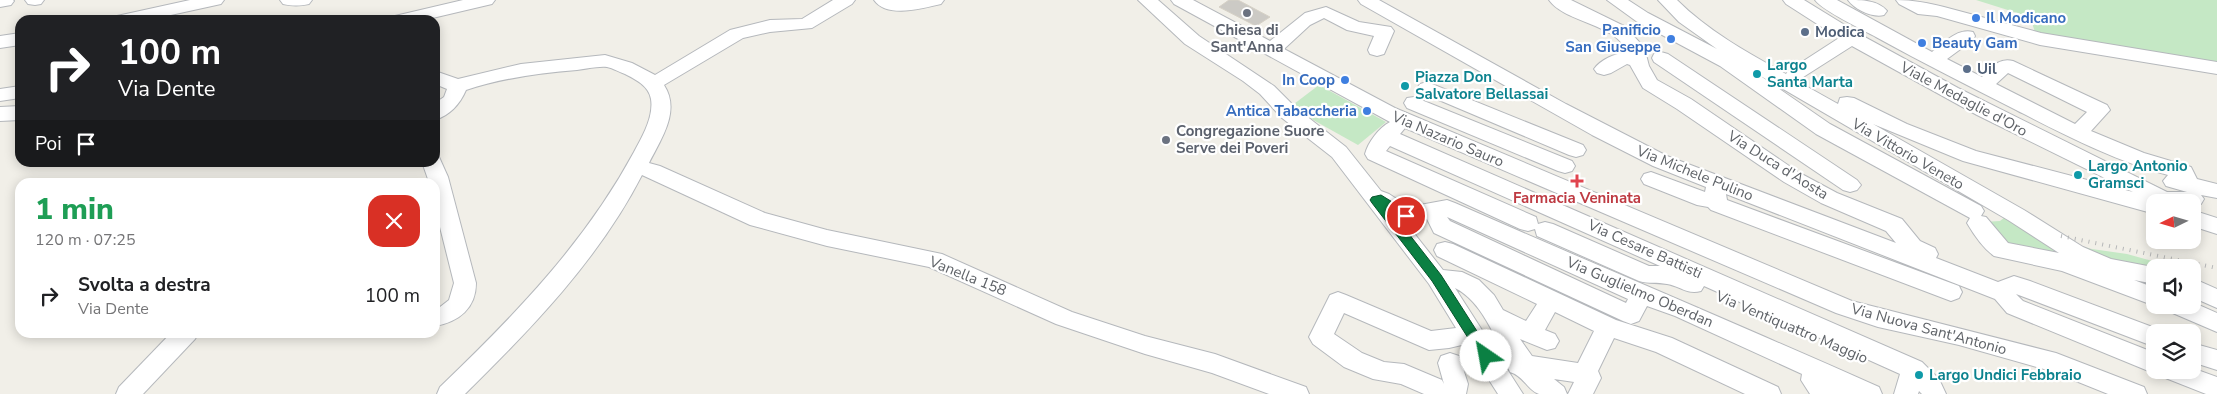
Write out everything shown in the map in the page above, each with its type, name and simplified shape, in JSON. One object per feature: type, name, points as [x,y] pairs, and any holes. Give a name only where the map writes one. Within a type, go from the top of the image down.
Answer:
[{"type":"street","points":[[146,15],[215,0]]},
{"type":"street","points":[[289,0],[303,0]]},
{"type":"street","points":[[422,15],[486,0]]},
{"type":"street","points":[[652,83],[664,80],[737,34],[770,26],[806,24],[846,0]]},
{"type":"street","points":[[883,0],[886,3],[897,5],[935,0]]},
{"type":"street","points":[[1147,0],[1192,40],[1267,90],[1288,114],[1339,152],[1437,278],[1511,394]]},
{"type":"street","points":[[1367,0],[1387,34]]},
{"type":"street","points":[[1272,50],[1310,17],[1326,12],[1353,26],[1387,34],[1410,17],[1389,0]]},
{"type":"street","points":[[1558,0],[1580,13],[1618,30],[1635,47],[1640,66],[1650,84],[1690,93],[1850,185]]},
{"type":"street","points":[[1616,0],[1642,17],[1708,51],[1732,58],[1762,86],[1824,129],[1976,217],[1990,239],[2002,250],[2065,263],[2146,294]]},
{"type":"street","name":"Viale Medaglie d'Oro","points":[[1792,0],[1846,35],[2086,162],[2149,193]]},
{"type":"street","points":[[1824,0],[1868,26],[2030,109],[2078,133],[2145,162],[2182,194]]},
{"type":"street","points":[[1857,0],[1878,11]]},
{"type":"street","points":[[1905,0],[1924,10],[1938,11],[2040,39],[2217,68]]},
{"type":"street","name":"Via Nazario Sauro","points":[[1192,2],[1272,50],[1421,95],[1725,258]]},
{"type":"street","name":"Via Vittorio Veneto","points":[[1675,2],[1693,24],[1732,58],[2022,219],[2075,253],[2108,267],[2146,273]]},
{"type":"street","name":"Via Vittorio Veneto","points":[[1675,2],[1795,75],[1900,129],[1970,156],[2043,176],[2149,193]]},
{"type":"street","name":"Via Michele Pulino","points":[[1387,34],[1524,89],[1627,146],[1718,183],[2004,290]]},
{"type":"street","points":[[1795,75],[1846,35],[1863,36],[2086,149],[2149,193]]},
{"type":"street","points":[[1933,60],[1966,36]]},
{"type":"street","points":[[0,42],[15,40]]},
{"type":"street","points":[[1604,68],[1624,58],[1639,60]]},
{"type":"street","points":[[1662,58],[1690,93]]},
{"type":"street","points":[[440,79],[458,86],[518,71],[567,64],[610,62],[640,74],[652,83],[661,99],[658,124],[637,167],[586,245],[502,343],[449,394]]},
{"type":"street","points":[[1984,85],[2006,65],[2100,110],[2078,133]]},
{"type":"street","points":[[440,109],[452,100],[458,86]]},
{"type":"street","points":[[2030,109],[2052,87]]},
{"type":"street","points":[[1502,119],[1524,89]]},
{"type":"street","points":[[0,95],[15,93]]},
{"type":"street","name":"Via Duca d'Aosta","points":[[1690,93],[1791,177],[1829,198],[1894,225],[1912,247],[2004,290]]},
{"type":"street","points":[[1421,95],[1502,119],[1571,158],[1421,95]]},
{"type":"street","points":[[1380,145],[1421,95]]},
{"type":"street","points":[[0,114],[15,113]]},
{"type":"street","name":"Via Ventiquattro Maggio","points":[[1380,145],[1536,226],[1598,264],[1647,275],[1669,275],[1906,376]]},
{"type":"street","name":"Via Cesare Battisti","points":[[1380,145],[1716,281],[1906,376]]},
{"type":"street","points":[[2072,182],[2065,172],[2067,164],[2086,162]]},
{"type":"street","name":"Vanella 158","points":[[637,167],[653,171],[758,219],[827,238],[934,260],[1064,318],[1145,345],[1214,364],[1297,394]]},
{"type":"street","points":[[1651,179],[1705,200]]},
{"type":"street","points":[[1718,183],[1714,199],[1719,205],[1951,292]]},
{"type":"street","points":[[440,185],[465,294],[456,309],[440,316]]},
{"type":"street","points":[[2201,201],[2217,191]]},
{"type":"street","name":"Via Guglielmo Oberdan","points":[[1376,200],[1381,199],[1406,216],[1447,208],[1598,264],[1632,314],[1684,310],[1870,394]]},
{"type":"street","points":[[2201,205],[2217,205]]},
{"type":"street","points":[[1433,211],[1442,227],[1504,260],[1632,314],[1664,346],[1769,394]]},
{"type":"street","points":[[1445,250],[1504,260]]},
{"type":"street","points":[[1716,281],[1725,258]]},
{"type":"street","name":"Via Nuova Sant'Antonio","points":[[1725,258],[1844,307],[1894,322],[1959,336],[2056,363],[2135,394]]},
{"type":"street","points":[[1437,278],[1449,277],[1475,288],[1482,294],[1525,365],[1536,379],[1555,394]]},
{"type":"street","points":[[2201,280],[2217,284]]},
{"type":"street","points":[[2146,335],[2022,287],[2014,285],[2004,290],[2006,300],[2015,307],[2146,359]]},
{"type":"street","points":[[2201,291],[2217,298]]},
{"type":"street","points":[[1450,363],[1456,384],[1443,391],[1404,374],[1382,372],[1353,360],[1340,348],[1321,337],[1338,301],[1430,341],[1450,339],[1471,333]]},
{"type":"street","points":[[1494,316],[1539,337],[1545,310]]},
{"type":"street","points":[[1494,368],[1525,365],[1577,373],[1583,383],[1632,314]]},
{"type":"street","points":[[2196,314],[2217,323]]},
{"type":"street","points":[[128,394],[181,338]]},
{"type":"street","points":[[2201,355],[2217,360]]},
{"type":"street","points":[[1816,369],[1813,380],[1817,386],[1834,394]]},
{"type":"street","points":[[1906,376],[1930,386],[1934,394]]},
{"type":"street","points":[[2194,379],[2217,388]]},
{"type":"green space","points":[[1976,0],[2217,0],[2217,64],[2036,35],[2030,17]]},
{"type":"green space","points":[[1319,85],[1386,122],[1358,145],[1290,107]]},
{"type":"green space","points":[[2005,217],[2069,259],[2013,251],[1983,222],[2000,221]]},
{"type":"green space","points":[[2073,244],[2146,259],[2146,265],[2123,264]]},
{"type":"building","name":"Chiesa di Sant'Anna","points":[[1229,0],[1238,0],[1270,17],[1256,26],[1219,7]]},
{"type":"railway","points":[[2061,236],[2217,268]]},
{"type":"place","name":"Chiesa di Sant'Anna","points":[[1247,13]]},
{"type":"place","name":"Il Modicano","points":[[1976,18]]},
{"type":"place","name":"Modica","points":[[1805,32]]},
{"type":"place","name":"Panificio San Giuseppe","points":[[1671,39]]},
{"type":"place","name":"Beauty Gam","points":[[1922,43]]},
{"type":"place","name":"Uil","points":[[1967,69]]},
{"type":"place","name":"Largo Santa Marta","points":[[1757,74]]},
{"type":"place","name":"In Coop","points":[[1345,80]]},
{"type":"place","name":"Piazza Don Salvatore Bellassai","points":[[1405,86]]},
{"type":"place","name":"Antica Tabaccheria","points":[[1367,111]]},
{"type":"place","name":"Congregazione Suore Serve dei Poveri","points":[[1166,140]]},
{"type":"place","name":"Largo Antonio Gramsci","points":[[2078,175]]},
{"type":"place","name":"Farmacia Veninata","points":[[1577,181]]},
{"type":"place","name":"Largo Undici Febbraio","points":[[1919,375]]},
{"type":"route","points":[[1406,216],[1381,199],[1376,200],[1437,278],[1486,356]]}]
